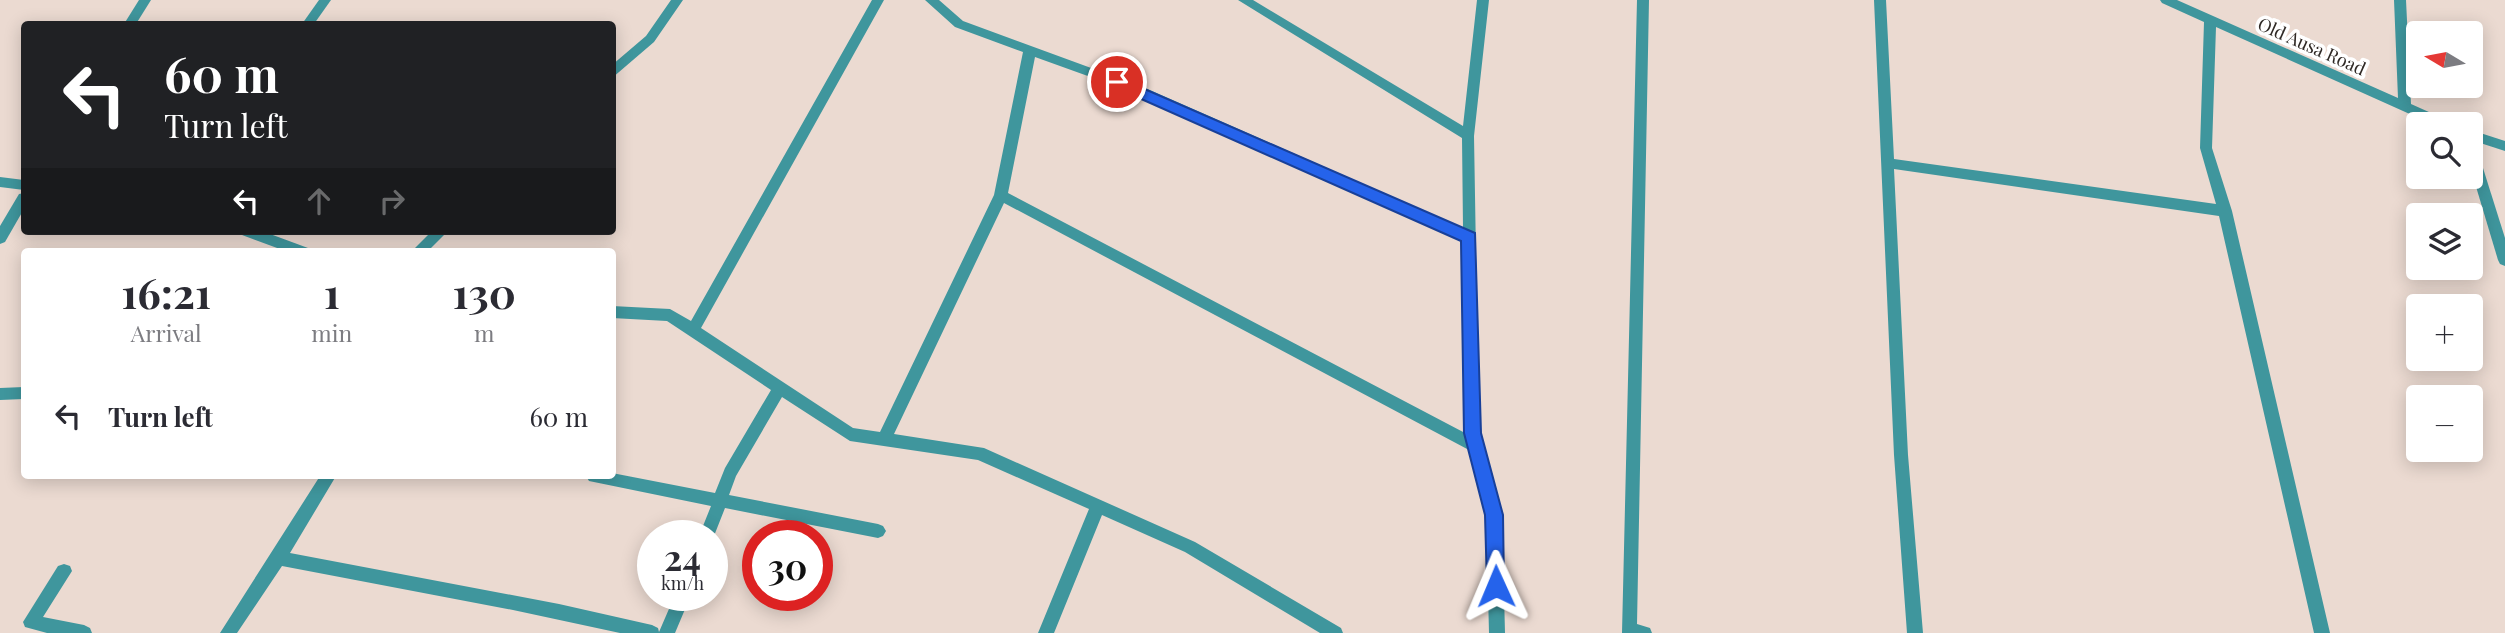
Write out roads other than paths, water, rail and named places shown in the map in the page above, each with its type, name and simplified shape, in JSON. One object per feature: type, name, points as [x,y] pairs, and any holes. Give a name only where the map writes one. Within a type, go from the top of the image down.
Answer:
[{"type":"street","points":[[132,21],[145,0]]},
{"type":"street","points":[[310,21],[325,0]]},
{"type":"street","points":[[616,69],[650,39],[677,0]]},
{"type":"street","points":[[694,328],[878,0]]},
{"type":"street","points":[[931,0],[959,24],[1139,90],[1469,237]]},
{"type":"street","points":[[1244,0],[1468,136]]},
{"type":"street","points":[[1483,0],[1468,136],[1472,433],[1494,515],[1497,633]]},
{"type":"street","points":[[1634,632],[1643,0]]},
{"type":"street","points":[[1880,0],[1901,455],[1915,633]]},
{"type":"street","name":"Old Ausa Road","points":[[2166,0],[2416,112]]},
{"type":"street","points":[[2400,0],[2405,107]]},
{"type":"street","points":[[2210,19],[2206,148],[2225,211],[2322,633]]},
{"type":"street","points":[[884,437],[1001,195],[1030,50]]},
{"type":"street","points":[[2483,139],[2505,146]]},
{"type":"street","points":[[1887,163],[2225,211]]},
{"type":"street","points":[[0,182],[21,185]]},
{"type":"street","points":[[2483,188],[2505,260]]},
{"type":"street","points":[[1001,195],[1475,446]]},
{"type":"street","points":[[0,238],[21,203]]},
{"type":"street","points":[[258,235],[292,248]]},
{"type":"street","points":[[422,248],[437,235]]},
{"type":"street","points":[[616,312],[670,315],[694,328],[850,434],[979,453],[1189,547],[1335,633]]},
{"type":"street","points":[[713,520],[730,473],[780,388]]},
{"type":"street","points":[[0,394],[21,393]]},
{"type":"street","points":[[228,633],[326,479]]},
{"type":"street","points":[[611,479],[878,531]]},
{"type":"street","points":[[1046,633],[1097,508]]},
{"type":"street","points":[[278,558],[454,593],[581,614],[652,633]]},
{"type":"street","points":[[64,571],[31,622],[84,633]]},
{"type":"street","points":[[667,633],[676,611]]}]
